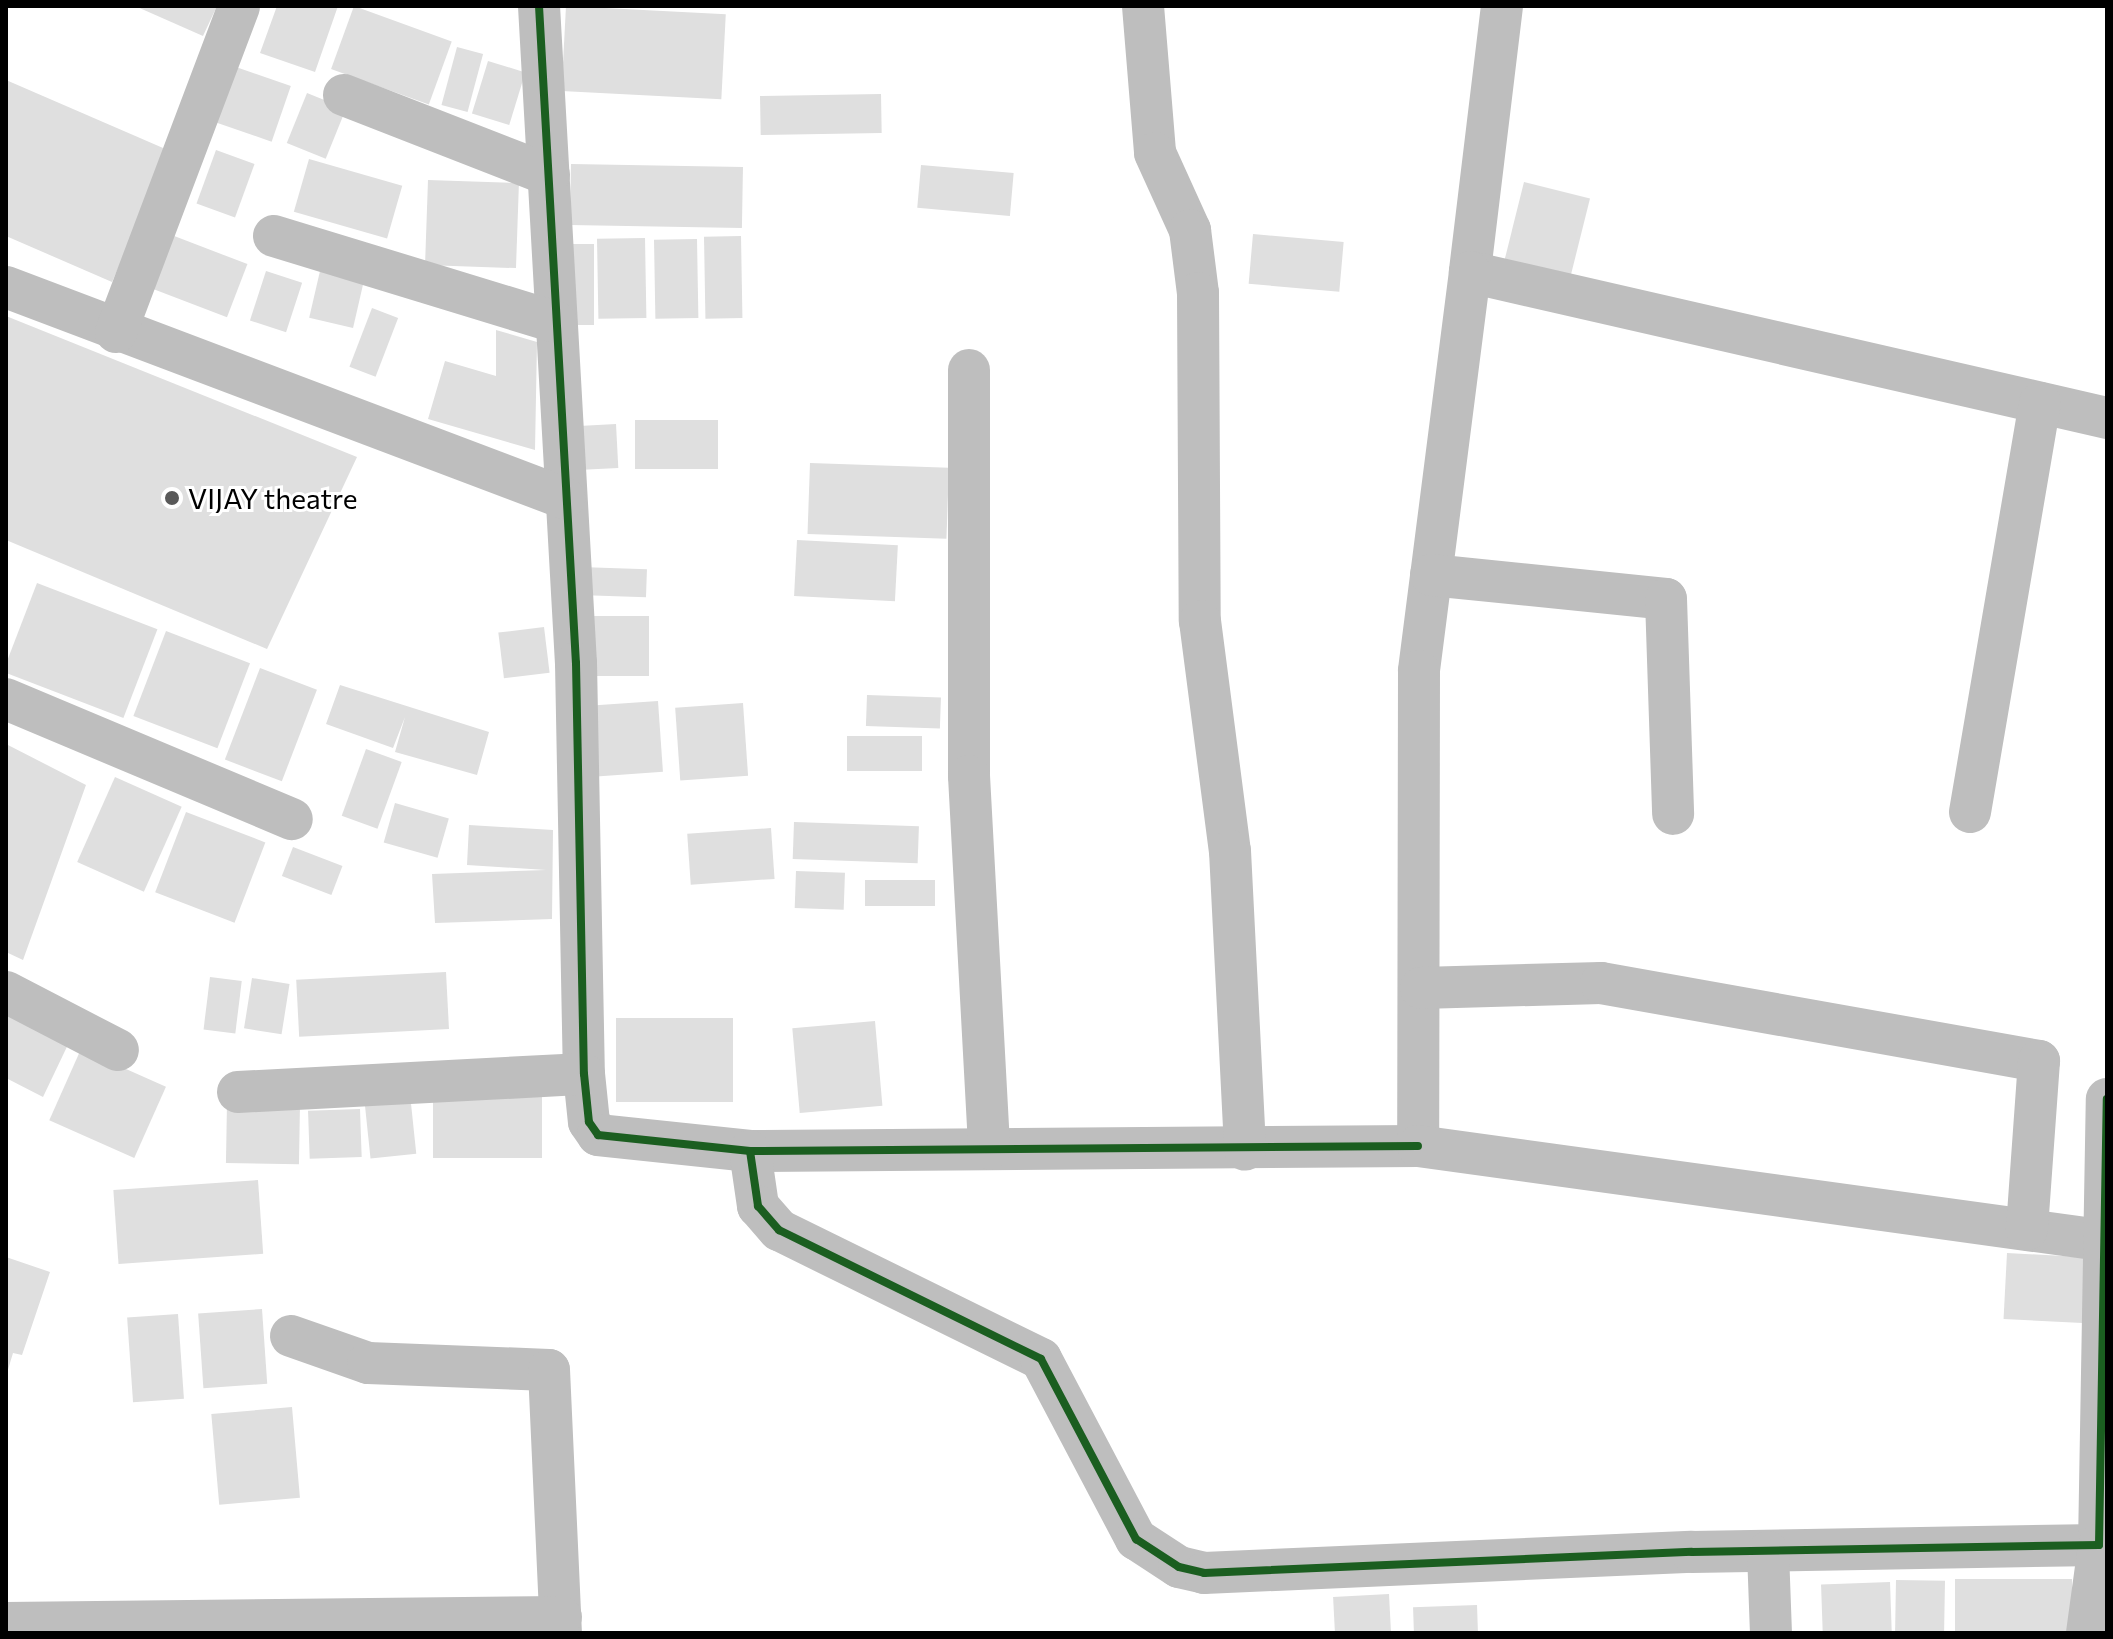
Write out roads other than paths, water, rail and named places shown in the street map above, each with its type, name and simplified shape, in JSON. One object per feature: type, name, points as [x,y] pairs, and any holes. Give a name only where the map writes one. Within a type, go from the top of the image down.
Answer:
[{"type":"street","points":[[116,332],[239,6]]},
{"type":"street","points":[[539,6],[564,498],[576,663],[584,1074],[589,1122],[598,1135],[750,1151],[989,1148],[1245,1150],[1418,1146],[2105,1241]]},
{"type":"street","points":[[1143,6],[1155,153],[1190,230],[1198,293],[1200,621],[1230,851],[1245,1150]]},
{"type":"street","points":[[1418,1146],[1421,988],[1419,671],[1502,6]]},
{"type":"street","points":[[344,95],[549,175]]},
{"type":"street","points":[[274,236],[556,322]]},
{"type":"street","points":[[1470,272],[2107,418]]},
{"type":"street","points":[[6,287],[116,332],[564,498]]},
{"type":"street","points":[[969,370],[969,776],[989,1148]]},
{"type":"street","points":[[1970,812],[2040,403]]},
{"type":"street","points":[[1431,575],[1666,599],[1673,814]]},
{"type":"street","points":[[6,699],[292,819]]},
{"type":"street","points":[[1421,988],[1601,983],[2039,1061],[2027,1230]]},
{"type":"street","points":[[6,992],[118,1050]]},
{"type":"street","points":[[238,1092],[584,1074]]},
{"type":"street","points":[[2087,1633],[2099,1545],[2107,1099]]},
{"type":"street","points":[[750,1151],[758,1206],[779,1230],[1041,1359],[1136,1539],[1179,1567],[1204,1573],[1768,1552],[2099,1545]]},
{"type":"street","points":[[6,1623],[561,1625],[549,1370],[368,1363],[291,1336]]},
{"type":"street","points":[[1768,1552],[1771,1633]]},
{"type":"place","name":"VIJAY theatre","points":[[172,498]]}]
